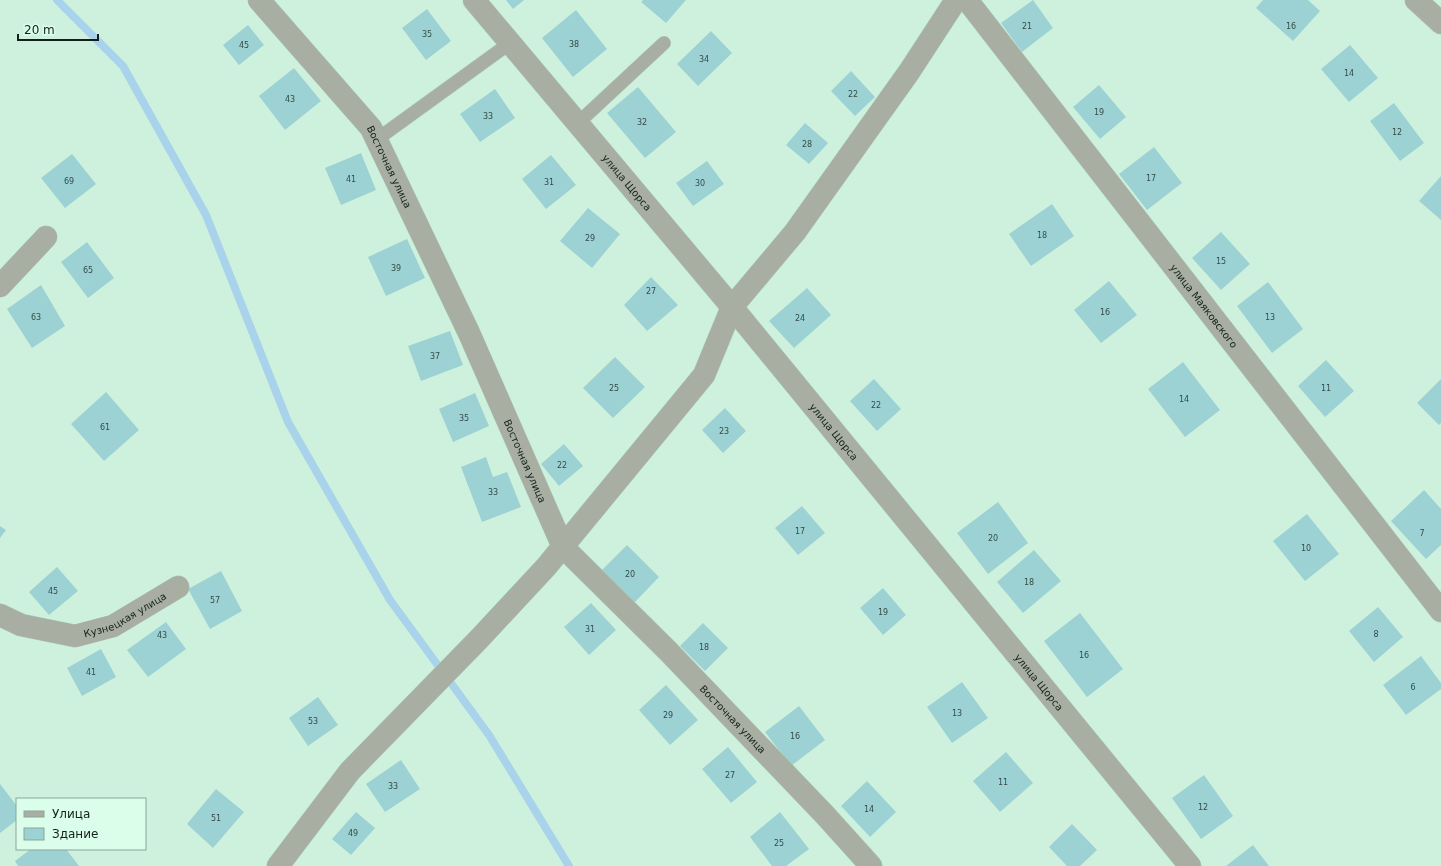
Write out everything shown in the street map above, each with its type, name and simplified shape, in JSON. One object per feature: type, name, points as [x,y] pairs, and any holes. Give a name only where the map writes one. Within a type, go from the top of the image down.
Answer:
[{"type":"street","name":"Восточная улица","points":[[259,0],[371,128],[469,333],[563,547],[668,651],[825,815],[871,866]]},
{"type":"street","name":"улица Щорса","points":[[474,0],[732,307],[1190,866]]},
{"type":"street","points":[[278,866],[350,771],[431,689],[541,573],[704,375],[732,307],[795,232],[909,72],[956,0]]},
{"type":"street","name":"улица Маяковского","points":[[968,0],[1441,610]]},
{"type":"street","points":[[1416,0],[1441,23]]},
{"type":"street","points":[[0,286],[46,237]]},
{"type":"street","name":"Кузнецкая улица","points":[[0,615],[21,626],[75,636],[113,626],[178,587]]},
{"type":"lane","points":[[376,140],[510,43]]},
{"type":"lane","points":[[578,123],[664,43]]},
{"type":"building","points":[[506,0],[524,0],[513,9]]},
{"type":"building","points":[[643,0],[686,0],[666,23],[641,2]]},
{"type":"building","points":[[1033,0],[1053,28],[1022,52],[1001,23]]},
{"type":"building","points":[[1263,0],[1308,0],[1320,11],[1293,41],[1256,8]]},
{"type":"building","points":[[427,9],[451,41],[426,60],[402,28]]},
{"type":"building","points":[[576,10],[607,49],[573,77],[542,38]]},
{"type":"building","points":[[248,25],[264,45],[239,65],[223,45]]},
{"type":"building","points":[[711,31],[732,53],[698,86],[677,64]]},
{"type":"building","points":[[1350,45],[1378,78],[1349,102],[1321,69]]},
{"type":"building","points":[[294,68],[321,101],[285,130],[259,96]]},
{"type":"building","points":[[851,71],[875,97],[855,116],[831,91]]},
{"type":"building","points":[[1099,85],[1126,117],[1100,139],[1073,107]]},
{"type":"building","points":[[638,87],[676,132],[645,158],[607,113]]},
{"type":"building","points":[[495,89],[515,118],[480,142],[460,114]]},
{"type":"building","points":[[1394,103],[1424,143],[1400,161],[1370,121]]},
{"type":"building","points":[[805,123],[828,143],[809,164],[786,145]]},
{"type":"building","points":[[1154,147],[1182,183],[1147,210],[1119,174]]},
{"type":"building","points":[[361,153],[376,190],[341,205],[325,168]]},
{"type":"building","points":[[72,154],[96,184],[65,208],[41,178]]},
{"type":"building","points":[[551,155],[576,185],[546,209],[522,179]]},
{"type":"building","points":[[707,161],[724,184],[693,206],[676,183]]},
{"type":"building","points":[[1441,176],[1441,220],[1419,201]]},
{"type":"building","points":[[1052,204],[1074,236],[1031,266],[1009,234]]},
{"type":"building","points":[[588,208],[620,234],[592,268],[560,241]]},
{"type":"building","points":[[1221,232],[1250,264],[1221,290],[1192,258]]},
{"type":"building","points":[[407,239],[425,278],[386,296],[368,257]]},
{"type":"building","points":[[87,242],[114,278],[88,298],[61,262]]},
{"type":"building","points":[[651,277],[678,305],[647,331],[624,305]]},
{"type":"building","points":[[1109,281],[1137,315],[1101,343],[1074,310]]},
{"type":"building","points":[[1268,282],[1303,329],[1272,353],[1237,306]]},
{"type":"building","points":[[41,285],[65,326],[32,348],[7,309]]},
{"type":"building","points":[[807,288],[831,315],[794,348],[769,321]]},
{"type":"building","points":[[450,331],[463,365],[421,381],[408,346]]},
{"type":"building","points":[[615,357],[645,387],[613,418],[583,388]]},
{"type":"building","points":[[1326,360],[1354,391],[1325,417],[1298,386]]},
{"type":"building","points":[[1183,362],[1220,410],[1185,437],[1148,389]]},
{"type":"building","points":[[874,379],[901,409],[877,431],[850,401]]},
{"type":"building","points":[[1441,379],[1441,423],[1439,425],[1417,403]]},
{"type":"building","points":[[106,392],[139,430],[104,461],[71,424]]},
{"type":"building","points":[[475,393],[489,426],[453,442],[439,409]]},
{"type":"building","points":[[725,408],[746,431],[723,453],[702,430]]},
{"type":"building","points":[[564,444],[583,466],[559,486],[541,464]]},
{"type":"building","points":[[486,457],[493,477],[507,472],[521,507],[482,522],[461,467]]},
{"type":"building","points":[[1424,490],[1441,509],[1441,545],[1426,559],[1391,521]]},
{"type":"building","points":[[998,502],[1028,543],[988,574],[957,533]]},
{"type":"building","points":[[802,506],[825,533],[798,555],[775,528]]},
{"type":"building","points":[[1307,514],[1339,554],[1305,581],[1273,541]]},
{"type":"building","points":[[0,526],[6,530],[0,538]]},
{"type":"building","points":[[627,545],[659,577],[634,603],[601,571]]},
{"type":"building","points":[[1034,550],[1061,581],[1023,613],[997,582]]},
{"type":"building","points":[[57,567],[78,591],[49,615],[29,592]]},
{"type":"building","points":[[221,571],[242,611],[210,629],[188,589]]},
{"type":"building","points":[[883,588],[906,615],[883,635],[860,608]]},
{"type":"building","points":[[591,603],[616,630],[589,655],[564,627]]},
{"type":"building","points":[[1378,607],[1403,637],[1374,662],[1349,631]]},
{"type":"building","points":[[1080,613],[1123,669],[1087,697],[1044,641]]},
{"type":"building","points":[[166,622],[186,649],[148,677],[127,650]]},
{"type":"building","points":[[703,623],[728,648],[705,671],[680,646]]},
{"type":"building","points":[[101,649],[116,677],[82,696],[67,668]]},
{"type":"building","points":[[1421,656],[1441,683],[1441,689],[1406,715],[1383,685]]},
{"type":"building","points":[[962,682],[988,718],[952,743],[927,707]]},
{"type":"building","points":[[666,685],[698,720],[670,745],[639,710]]},
{"type":"building","points":[[318,697],[338,725],[308,746],[289,718]]},
{"type":"building","points":[[799,706],[825,740],[791,766],[765,732]]},
{"type":"building","points":[[728,747],[757,782],[731,803],[702,769]]},
{"type":"building","points":[[1006,752],[1033,783],[1000,812],[973,781]]},
{"type":"building","points":[[401,760],[420,789],[385,812],[366,784]]},
{"type":"building","points":[[1204,775],[1233,816],[1201,839],[1172,798]]},
{"type":"building","points":[[867,781],[896,812],[870,837],[841,806]]},
{"type":"building","points":[[0,784],[16,805],[16,821],[0,833]]},
{"type":"building","points":[[216,789],[244,812],[213,848],[187,824]]},
{"type":"building","points":[[356,812],[375,828],[351,855],[332,839]]},
{"type":"building","points":[[780,812],[809,849],[786,866],[772,866],[750,837]]},
{"type":"building","points":[[1072,824],[1097,850],[1080,866],[1067,866],[1049,847]]},
{"type":"building","points":[[1253,845],[1269,866],[1226,866]]},
{"type":"building","points":[[30,850],[67,850],[79,866],[18,866],[15,861]]},
{"type":"waterway","points":[[57,0],[123,66],[206,215],[288,422],[390,600],[489,735],[569,866]]}]
